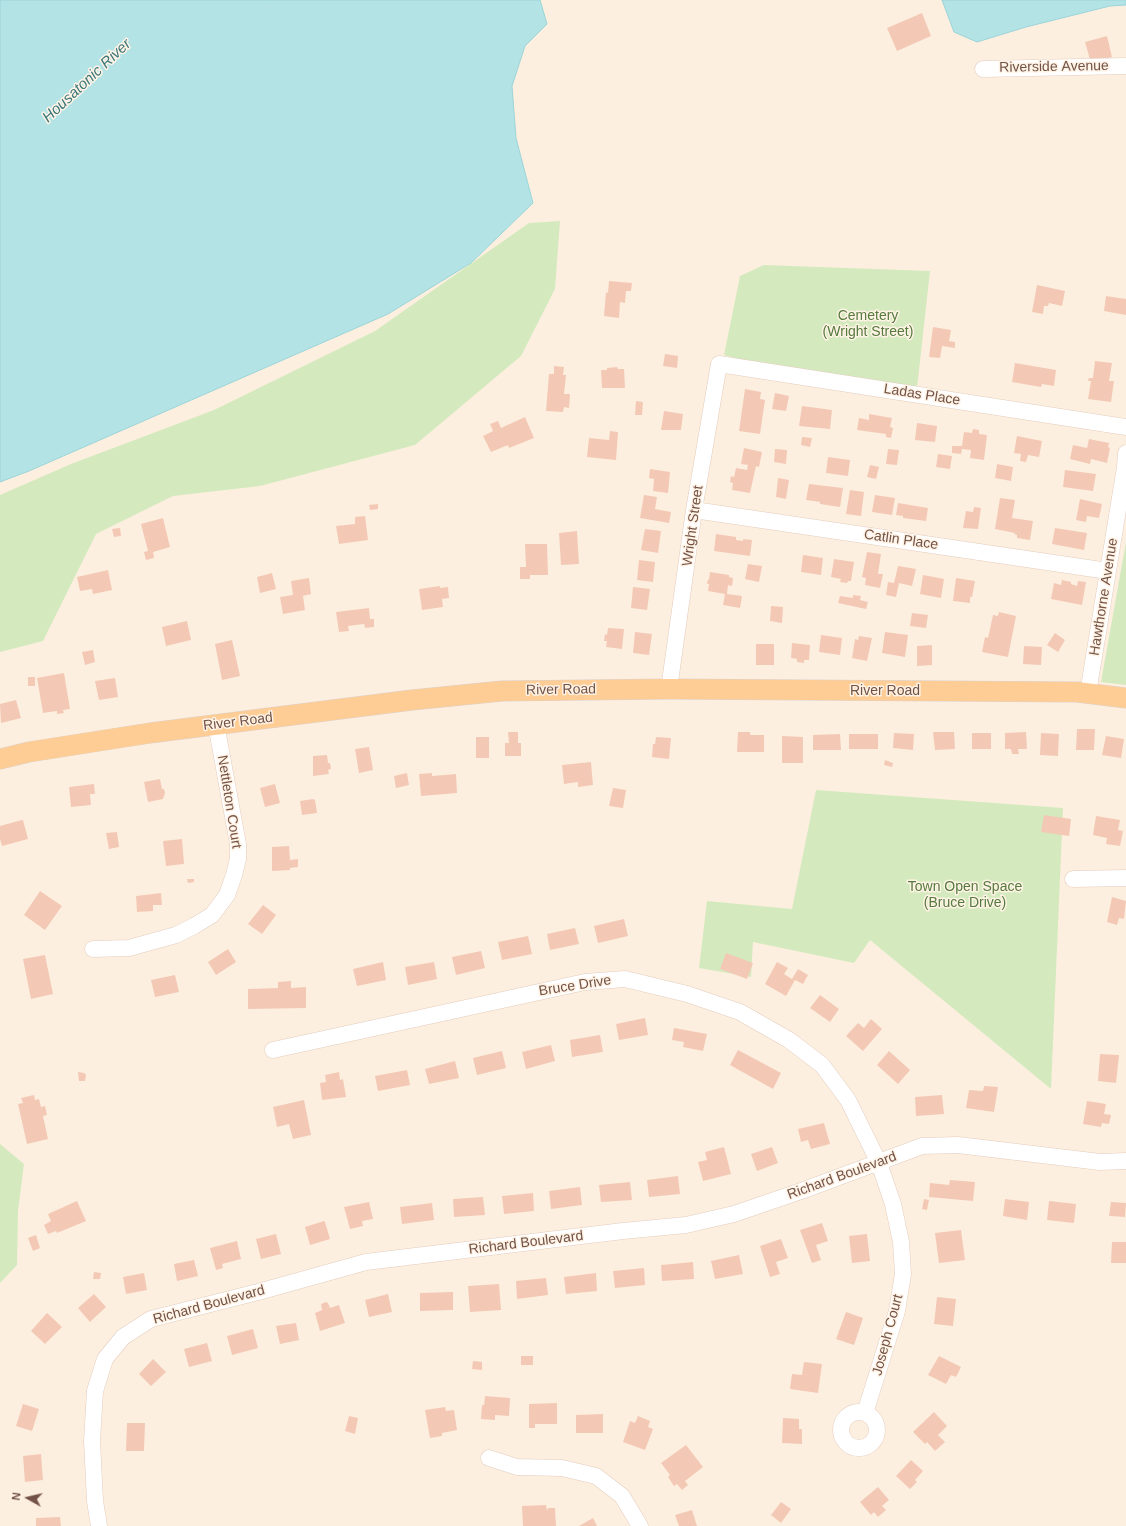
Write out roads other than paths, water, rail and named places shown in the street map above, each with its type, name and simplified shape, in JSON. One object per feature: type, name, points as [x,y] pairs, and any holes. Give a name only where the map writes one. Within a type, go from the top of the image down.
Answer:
[{"type":"main road","name":"River Road","points":[[0,760],[29,752],[216,724],[412,700],[502,691],[669,689],[1088,693],[1126,698]]},
{"type":"street","name":"Riverside Avenue","points":[[983,69],[1126,66]]},
{"type":"street","name":"Ladas Place","points":[[719,364],[1126,427]]},
{"type":"street","name":"Wright Street","points":[[669,689],[694,510],[719,364]]},
{"type":"street","name":"Hawthorne Avenue","points":[[1088,693],[1126,453]]},
{"type":"street","name":"Catlin Place","points":[[694,510],[1108,571]]},
{"type":"street","name":"Nettleton Court","points":[[93,949],[129,948],[176,935],[212,915],[227,895],[238,859],[238,844],[216,724]]},
{"type":"street","points":[[1073,879],[1126,878]]},
{"type":"street","name":"Bruce Drive","points":[[273,1050],[585,982],[625,979],[687,994],[740,1012],[790,1040],[822,1065],[848,1100],[879,1163]]},
{"type":"street","name":"Richard Boulevard","points":[[99,1526],[92,1441],[95,1391],[105,1359],[118,1342],[123,1337],[152,1319],[366,1262],[623,1231],[686,1225],[734,1214],[879,1163],[922,1146],[958,1145],[1100,1162],[1126,1161]]},
{"type":"street","name":"Joseph Court","points":[[865,1413],[897,1311],[903,1274],[901,1242],[893,1204],[879,1163]]},
{"type":"street","points":[[489,1458],[517,1466],[562,1468],[596,1476],[622,1496],[640,1526]]},
{"type":"water","name":"Housatonic River","points":[[0,0],[540,0],[547,24],[525,46],[512,86],[516,138],[533,203],[471,263],[388,314],[29,471],[0,482]]},
{"type":"water","points":[[942,0],[1126,0],[1126,5],[1110,6],[1026,27],[977,42],[954,32]]},
{"type":"park label","name":"Cemetery (Wright Street)","points":[[868,324]]},
{"type":"park label","name":"Town Open Space (Bruce Drive)","points":[[965,896]]}]
